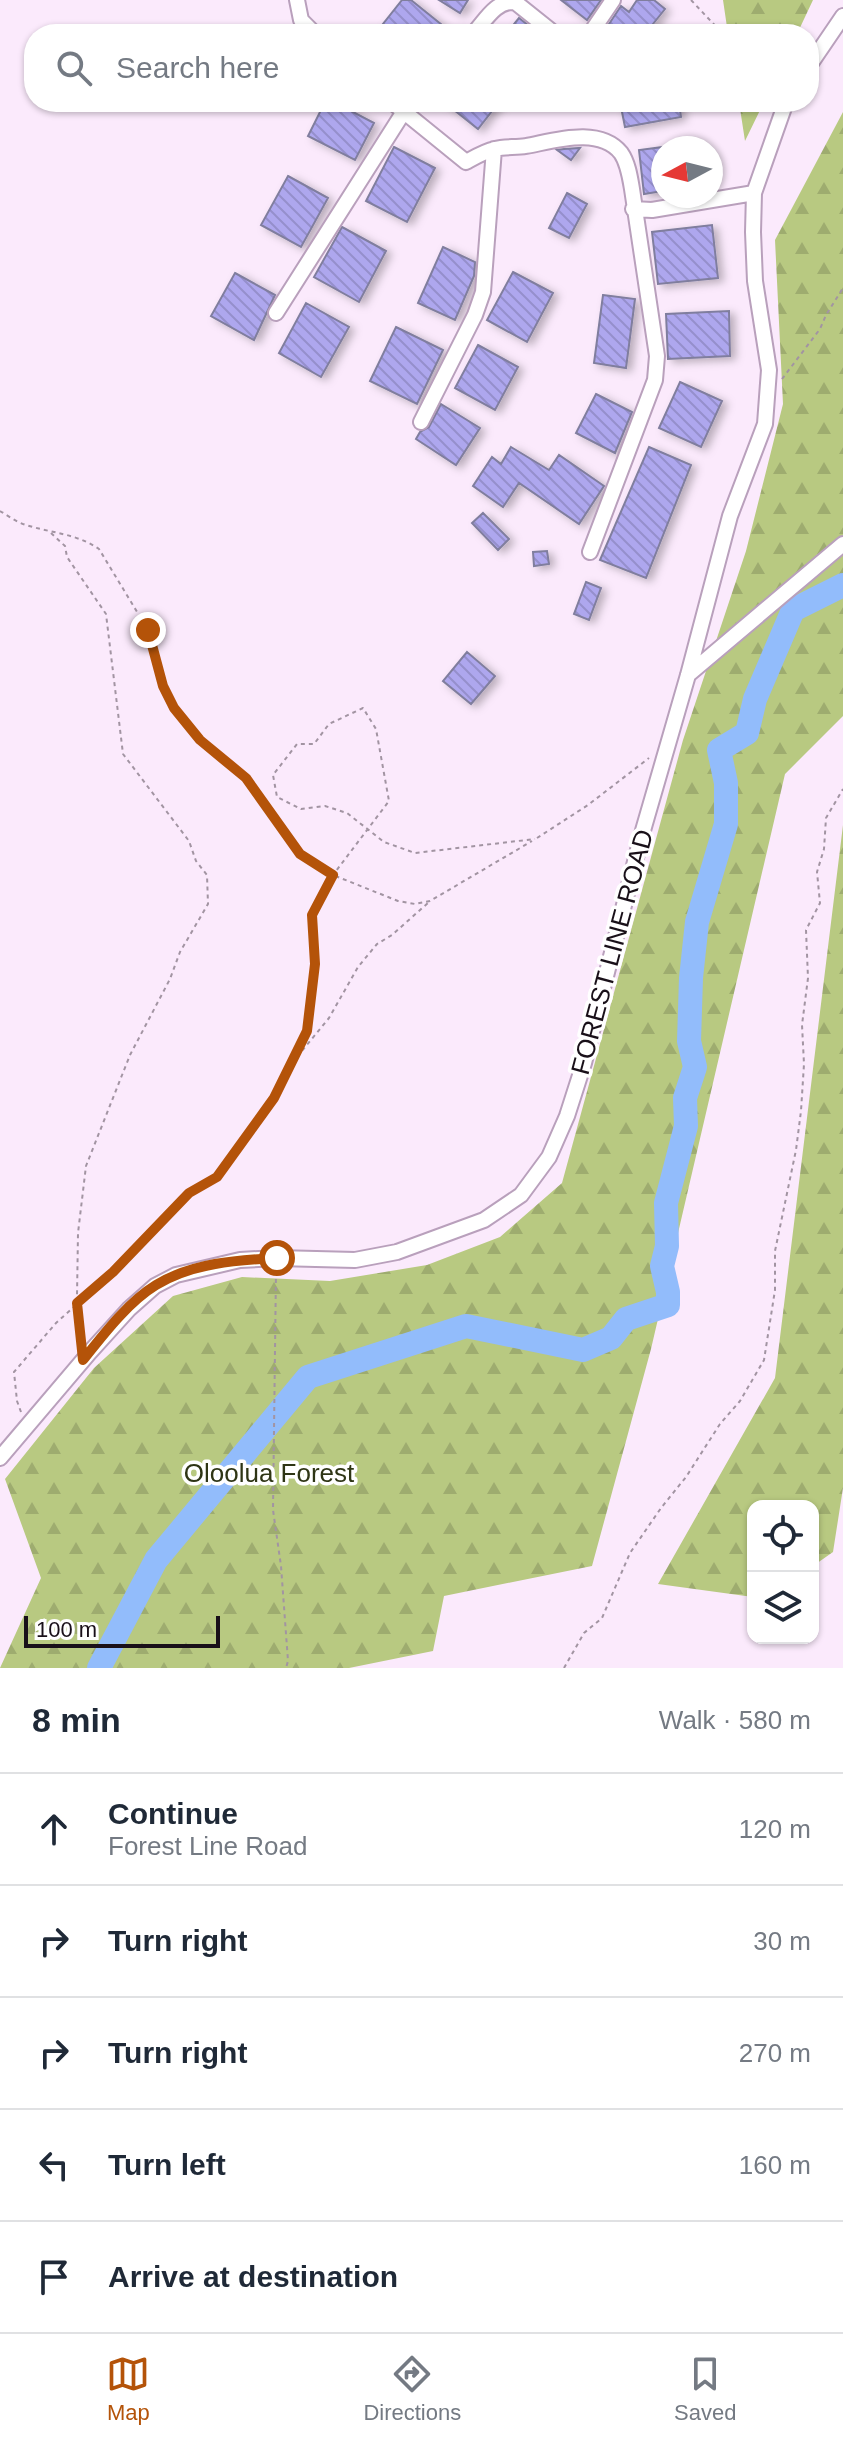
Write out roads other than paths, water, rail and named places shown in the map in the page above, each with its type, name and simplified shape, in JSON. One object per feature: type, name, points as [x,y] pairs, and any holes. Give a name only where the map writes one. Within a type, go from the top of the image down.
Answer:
[{"type":"street","points":[[297,0],[301,20],[305,24]]},
{"type":"street","points":[[597,24],[613,0]]},
{"type":"street","points":[[482,24],[498,5],[507,1],[515,2],[542,24]]},
{"type":"street","points":[[819,51],[843,16]]},
{"type":"street","points":[[276,313],[405,112]]},
{"type":"street","points":[[412,112],[466,162],[494,149],[587,138],[607,143],[621,153],[628,170],[654,323],[657,356],[655,380],[590,552]]},
{"type":"street","name":"FOREST LINE ROAD","points":[[0,1458],[83,1360],[129,1309],[155,1286],[176,1275],[205,1266],[240,1260],[355,1260],[397,1252],[437,1239],[484,1220],[521,1195],[549,1157],[567,1116],[584,1063],[642,834],[730,516],[765,424],[769,370],[754,269],[754,193],[782,112]]},
{"type":"street","points":[[421,422],[475,315],[483,292],[494,149]]},
{"type":"street","points":[[633,209],[652,210],[754,193]]},
{"type":"street","points":[[688,675],[843,544]]},
{"type":"waterway","points":[[99,1668],[156,1560],[308,1377],[466,1326],[583,1350],[611,1338],[626,1319],[668,1305],[662,1266],[667,1246],[666,1203],[686,1126],[685,1098],[695,1067],[689,1041],[697,922],[726,824],[726,783],[719,750],[747,733],[755,699],[793,610],[843,585]]},
{"type":"park label","name":"Oloolua Forest","points":[[269,1473]]}]
